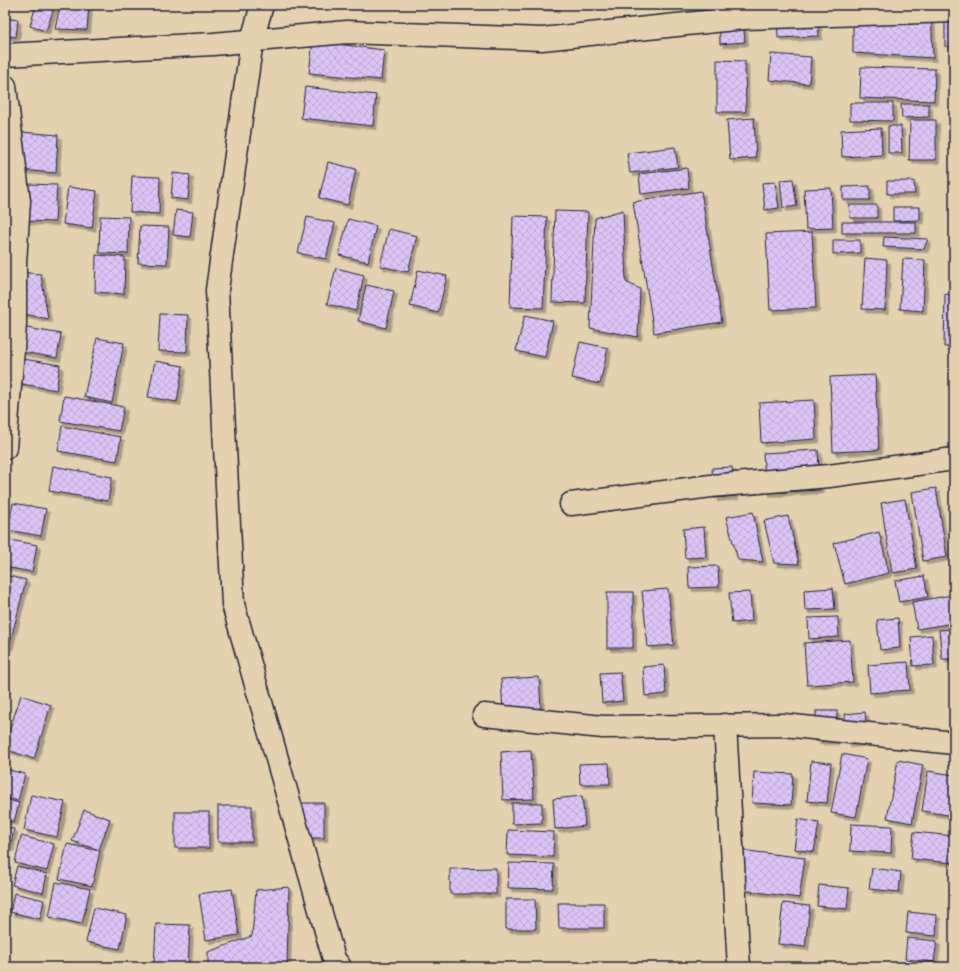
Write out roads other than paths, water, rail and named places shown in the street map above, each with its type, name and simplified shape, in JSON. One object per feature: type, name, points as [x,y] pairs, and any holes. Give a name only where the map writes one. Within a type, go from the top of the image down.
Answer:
[{"type":"street","points":[[262,5],[252,40],[217,290],[233,604],[334,959],[340,967]]},
{"type":"street","points":[[5,55],[213,44],[346,32],[542,39],[744,18],[851,10],[954,11]]},
{"type":"street","points":[[5,86],[18,201],[15,263],[15,324],[5,448]]},
{"type":"street","points":[[571,504],[711,486],[829,476],[954,459]]},
{"type":"street","points":[[484,715],[604,727],[784,725],[954,743]]},
{"type":"street","points":[[725,726],[740,967]]}]
